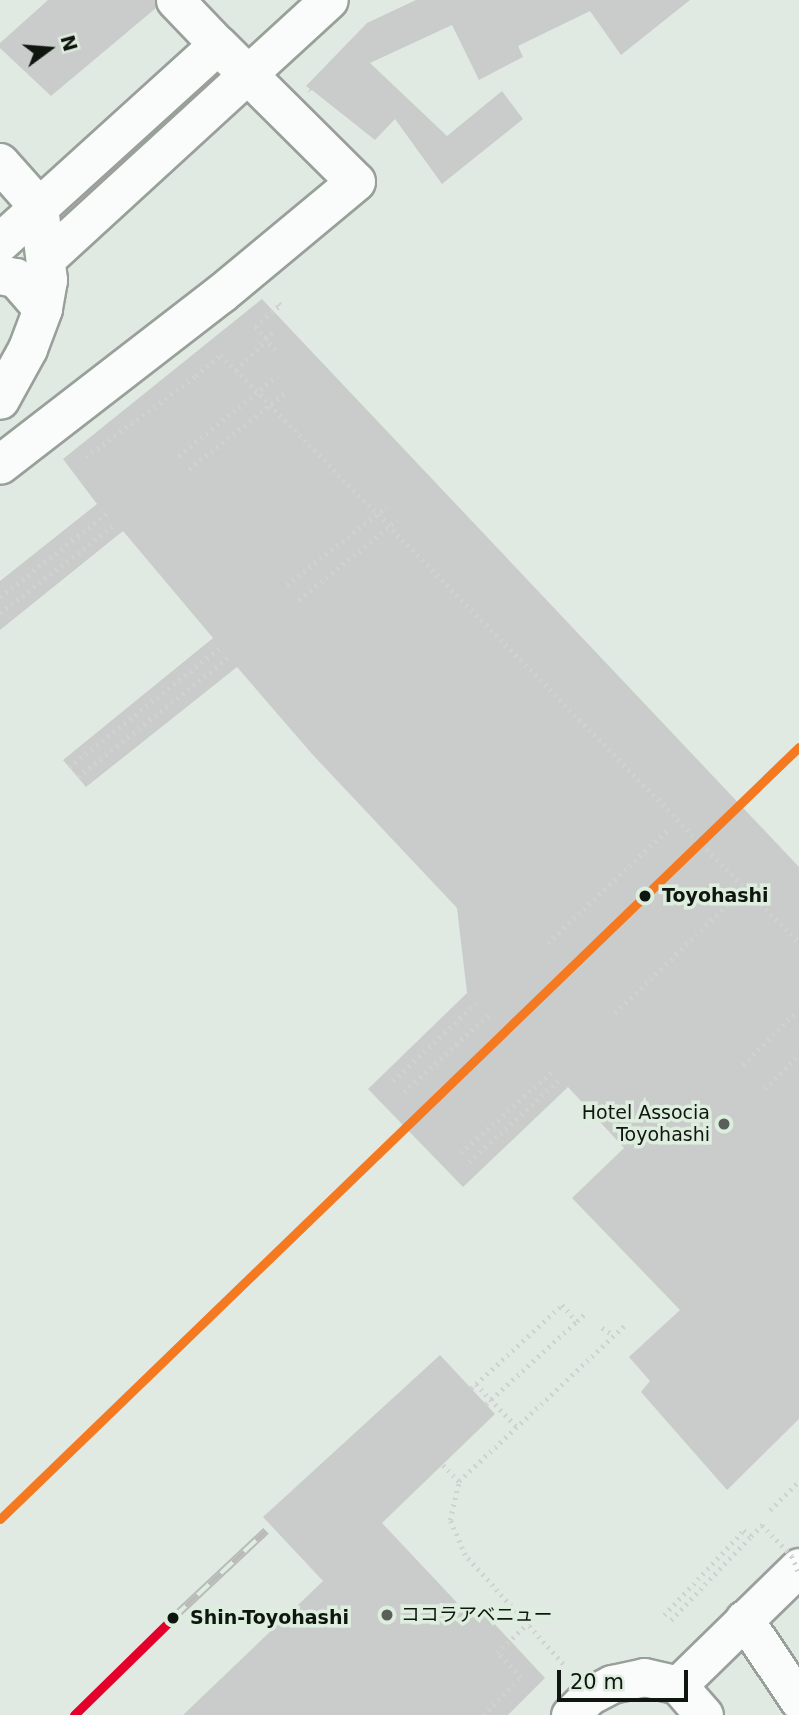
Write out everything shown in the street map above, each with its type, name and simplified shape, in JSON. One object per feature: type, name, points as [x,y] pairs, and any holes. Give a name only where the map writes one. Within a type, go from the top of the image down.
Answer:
[{"type":"street","points":[[0,465],[221,294],[356,182],[175,0]]},
{"type":"street","points":[[47,258],[329,0]]},
{"type":"street","points":[[43,309],[16,278],[1,248],[39,207],[218,45]]},
{"type":"street","points":[[0,163],[39,207],[47,258],[43,309],[0,400]]},
{"type":"street","points":[[678,1685],[799,1567]]},
{"type":"street","points":[[744,1619],[799,1701]]},
{"type":"street","points":[[570,1715],[589,1696],[612,1684],[644,1677],[678,1685],[704,1715]]},
{"type":"path","points":[[235,370],[275,331],[265,338]]},
{"type":"path","points":[[86,457],[196,376],[220,355],[799,943]]},
{"type":"path","points":[[179,456],[273,379]]},
{"type":"path","points":[[189,469],[284,394]]},
{"type":"path","points":[[287,585],[387,506]]},
{"type":"path","points":[[0,597],[107,513]]},
{"type":"path","points":[[299,600],[397,520]]},
{"type":"path","points":[[0,613],[115,524]]},
{"type":"path","points":[[69,767],[221,647]]},
{"type":"path","points":[[78,777],[229,657]]},
{"type":"path","points":[[548,943],[668,829]]},
{"type":"path","points":[[615,1013],[729,903]]},
{"type":"path","points":[[393,1081],[477,1002]]},
{"type":"path","points":[[743,1065],[797,1011]]},
{"type":"path","points":[[404,1092],[489,1014]]},
{"type":"path","points":[[765,1089],[799,1054]]},
{"type":"path","points":[[461,1153],[552,1070]]},
{"type":"path","points":[[470,1163],[560,1079]]},
{"type":"path","points":[[516,1426],[473,1386],[562,1305],[577,1321]]},
{"type":"path","points":[[489,1402],[587,1312]]},
{"type":"path","points":[[566,1668],[465,1555],[450,1520],[459,1481],[627,1323],[609,1336],[602,1328]]},
{"type":"path","points":[[443,1465],[459,1481]]},
{"type":"path","points":[[770,1510],[799,1481]]},
{"type":"path","points":[[671,1620],[762,1525],[792,1556],[799,1573]]},
{"type":"path","points":[[664,1615],[744,1530],[751,1536]]},
{"type":"path","points":[[483,1715],[521,1677],[497,1653],[533,1618]]},
{"type":"building","points":[[48,0],[155,0],[156,8],[51,96],[0,48],[0,43]]},
{"type":"building","points":[[416,0],[690,0],[621,55],[590,11],[518,46],[523,57],[479,80],[452,25],[370,63],[447,136],[502,91],[523,119],[442,184],[395,119],[375,140],[312,90],[307,93],[310,89],[306,86],[367,23]]},
{"type":"building","name":"Toyohashi","points":[[262,299],[799,867],[799,1419],[727,1490],[641,1392],[650,1381],[629,1357],[680,1310],[572,1198],[624,1148],[568,1087],[463,1187],[368,1089],[467,993],[457,908],[312,754],[237,667],[86,787],[63,760],[213,638],[123,531],[0,630],[0,581],[97,504],[63,459]]},
{"type":"building","name":"ココラアベニュー","points":[[440,1355],[495,1414],[382,1523],[463,1609],[476,1604],[545,1678],[508,1715],[183,1715],[323,1581],[263,1517]]},
{"type":"railway","points":[[174,1617],[266,1531]]},
{"type":"transit line","points":[[0,1519],[799,747]]},
{"type":"transit line","points":[[74,1715],[174,1617]]},
{"type":"place","name":"Toyohashi","points":[[645,896]]},
{"type":"place","name":"Hotel Associa Toyohashi","points":[[724,1124]]},
{"type":"place","name":"ココラアベニュー","points":[[387,1615]]},
{"type":"place","name":"Shin-Toyohashi","points":[[173,1618]]}]
